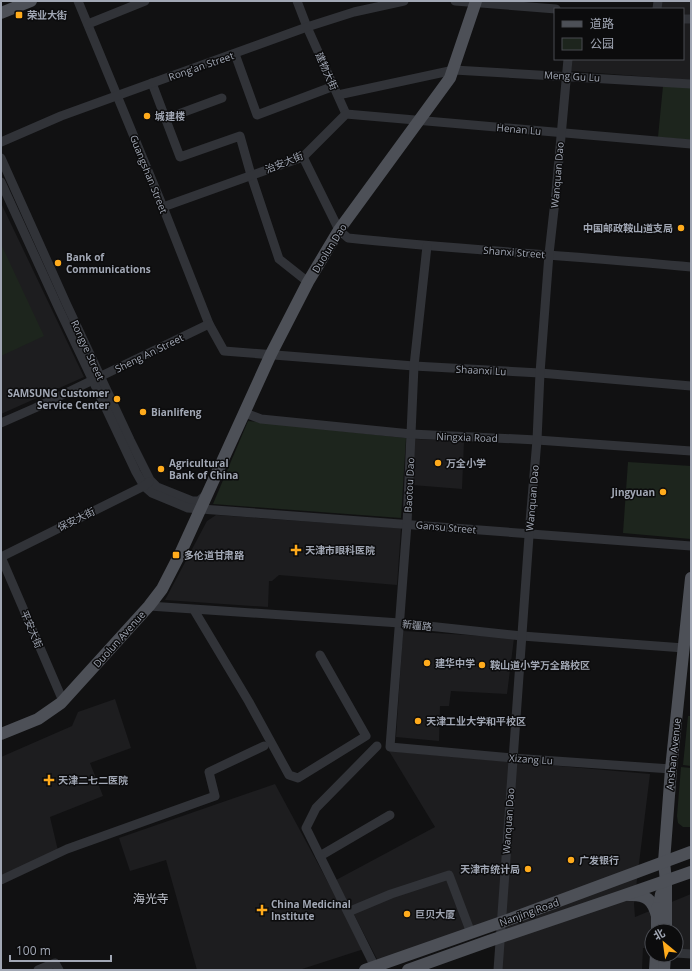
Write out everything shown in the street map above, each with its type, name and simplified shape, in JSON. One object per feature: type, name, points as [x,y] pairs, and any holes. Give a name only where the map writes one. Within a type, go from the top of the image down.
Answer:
[{"type":"main road","points":[[1,13],[31,1]]},
{"type":"main road","name":"Duolun Dao","points":[[200,509],[271,354],[308,282],[339,230],[450,78],[454,70],[472,2]]},
{"type":"main road","name":"Duolun Avenue","points":[[1,734],[38,718],[63,701],[149,606],[162,589],[180,554],[200,509]]},
{"type":"main road","name":"Anshan Avenue","points":[[666,923],[666,903],[663,881],[664,862],[671,769],[691,578]]},
{"type":"main road","points":[[657,923],[663,881],[673,864],[689,853]]},
{"type":"main road","name":"Nanjing Road","points":[[370,968],[502,922],[689,853]]},
{"type":"main road","points":[[666,903],[674,884],[691,872]]},
{"type":"main road","name":"Nanjing Road","points":[[408,970],[691,872]]},
{"type":"main road","points":[[622,896],[637,895],[645,897],[651,903],[657,916]]},
{"type":"street","name":"Guangshan Street","points":[[78,1],[210,324],[224,351],[271,354]]},
{"type":"street","points":[[88,24],[145,1]]},
{"type":"street","name":"建物大街","points":[[296,1],[346,114]]},
{"type":"street","name":"Rong'an Street","points":[[1,142],[117,95],[307,27],[354,12],[404,1]]},
{"type":"street","points":[[455,1],[554,9]]},
{"type":"street","points":[[235,54],[256,115],[334,86]]},
{"type":"street","name":"Wanquan Dao","points":[[498,970],[512,758],[529,534],[538,440],[540,373],[549,254],[568,60]]},
{"type":"street","name":"Meng Gu Lu","points":[[338,95],[454,70],[691,84]]},
{"type":"street","points":[[152,83],[180,157],[240,136],[251,176],[279,259],[308,282]]},
{"type":"street","points":[[165,119],[222,98]]},
{"type":"street","points":[[346,114],[419,120]]},
{"type":"street","name":"治安大街","points":[[163,207],[303,157],[346,114]]},
{"type":"street","name":"Henan Lu","points":[[419,120],[691,144]]},
{"type":"street","points":[[303,157],[339,230]]},
{"type":"street","name":"Rongye Street","points":[[1,158],[97,379]]},
{"type":"street","name":"Rongye Street","points":[[1,182],[97,379],[130,440],[147,483],[192,502],[199,501],[208,493]]},
{"type":"street","name":"Shanxi Street","points":[[339,230],[348,238],[427,246],[549,254],[691,267]]},
{"type":"street","name":"Baotou Dao","points":[[390,747],[407,524],[414,366],[427,246]]},
{"type":"street","name":"Sheng An Street","points":[[1,423],[97,379],[210,324]]},
{"type":"street","name":"Shaanxi Lu","points":[[271,354],[414,366],[540,373],[691,386]]},
{"type":"street","name":"Ningxia Road","points":[[244,413],[261,419],[411,434],[538,440],[691,451]]},
{"type":"street","points":[[147,483],[152,493],[188,508],[200,509]]},
{"type":"street","name":"保安大街","points":[[1,557],[147,483]]},
{"type":"street","name":"Gansu Street","points":[[200,509],[691,546]]},
{"type":"street","name":"平安大街","points":[[1,557],[63,701]]},
{"type":"street","name":"新疆路","points":[[149,606],[400,623],[522,636],[684,648]]},
{"type":"street","points":[[194,610],[249,702],[289,775],[298,778],[366,736],[320,655]]},
{"type":"street","points":[[1,880],[67,849],[215,796],[209,772],[264,746]]},
{"type":"street","points":[[370,968],[348,912],[306,828],[316,808],[377,746]]},
{"type":"street","name":"Xizang Lu","points":[[390,747],[512,758],[671,769]]},
{"type":"street","points":[[320,856],[390,815]]},
{"type":"street","points":[[348,912],[391,894],[449,875],[471,932]]},
{"type":"street","points":[[38,970],[55,963],[59,970]]},
{"type":"shaded area","points":[[656,1],[691,1],[691,19],[684,19],[684,8],[656,8]]},
{"type":"shaded area","points":[[684,22],[691,23],[691,80],[571,71],[572,60],[684,60]]},
{"type":"shaded area","points":[[1,203],[84,377],[1,414]]},
{"type":"shaded area","name":"万全小学","points":[[414,439],[464,441],[462,489],[412,485]]},
{"type":"shaded area","name":"天津市眼科医院","points":[[216,515],[401,528],[397,585],[279,575],[272,581],[269,581],[268,607],[165,600],[207,521]]},
{"type":"shaded area","points":[[403,631],[514,638],[507,694],[451,691],[449,706],[440,706],[439,741],[396,737]]},
{"type":"shaded area","name":"天津二七二医院","points":[[115,699],[131,748],[90,763],[103,796],[50,817],[59,855],[1,880],[1,757],[72,726],[78,712]]},
{"type":"shaded area","points":[[389,751],[650,774],[634,904],[635,917],[691,894],[691,951],[684,951],[684,923],[644,923],[642,970],[501,970],[505,918],[378,961],[336,880],[435,827]]},
{"type":"shaded area","name":"China Medicinal Institute","points":[[275,784],[364,949],[299,970],[197,970],[166,860],[130,871],[119,838]]},
{"type":"green space","points":[[663,86],[691,87],[691,140],[658,137]]},
{"type":"green space","points":[[1,244],[44,336],[1,356]]},
{"type":"green space","points":[[248,421],[406,438],[401,518],[213,504]]},
{"type":"green space","points":[[628,462],[691,466],[691,539],[623,533]]},
{"type":"green space","points":[[688,716],[691,716],[691,766],[683,765]]},
{"type":"green space","points":[[681,767],[691,768],[691,827],[683,827],[678,823],[677,816]]},
{"type":"place","name":"荣业大街","points":[[19,15]]},
{"type":"place","name":"城建楼","points":[[147,116]]},
{"type":"place","name":"中国邮政鞍山道支局","points":[[681,228]]},
{"type":"place","name":"Bank of Communications","points":[[58,263]]},
{"type":"place","name":"SAMSUNG Customer Service Center","points":[[117,399]]},
{"type":"place","name":"Bianlifeng","points":[[143,412]]},
{"type":"place","name":"万全小学","points":[[438,463]]},
{"type":"place","name":"Agricultural Bank of China","points":[[161,469]]},
{"type":"place","name":"Jingyuan","points":[[663,492]]},
{"type":"place","name":"天津市眼科医院","points":[[296,550]]},
{"type":"place","name":"多伦道甘肃路","points":[[176,555]]},
{"type":"place","name":"建华中学","points":[[427,663]]},
{"type":"place","name":"鞍山道小学万全路校区","points":[[482,665]]},
{"type":"place","name":"天津工业大学和平校区","points":[[418,721]]},
{"type":"place","name":"天津二七二医院","points":[[49,780]]},
{"type":"place","name":"广发银行","points":[[571,860]]},
{"type":"place","name":"天津市统计局","points":[[528,869]]},
{"type":"place","name":"China Medicinal Institute","points":[[262,910]]},
{"type":"place","name":"巨贝大厦","points":[[407,914]]},
{"type":"district","name":"海光寺","points":[[151,898]]}]
